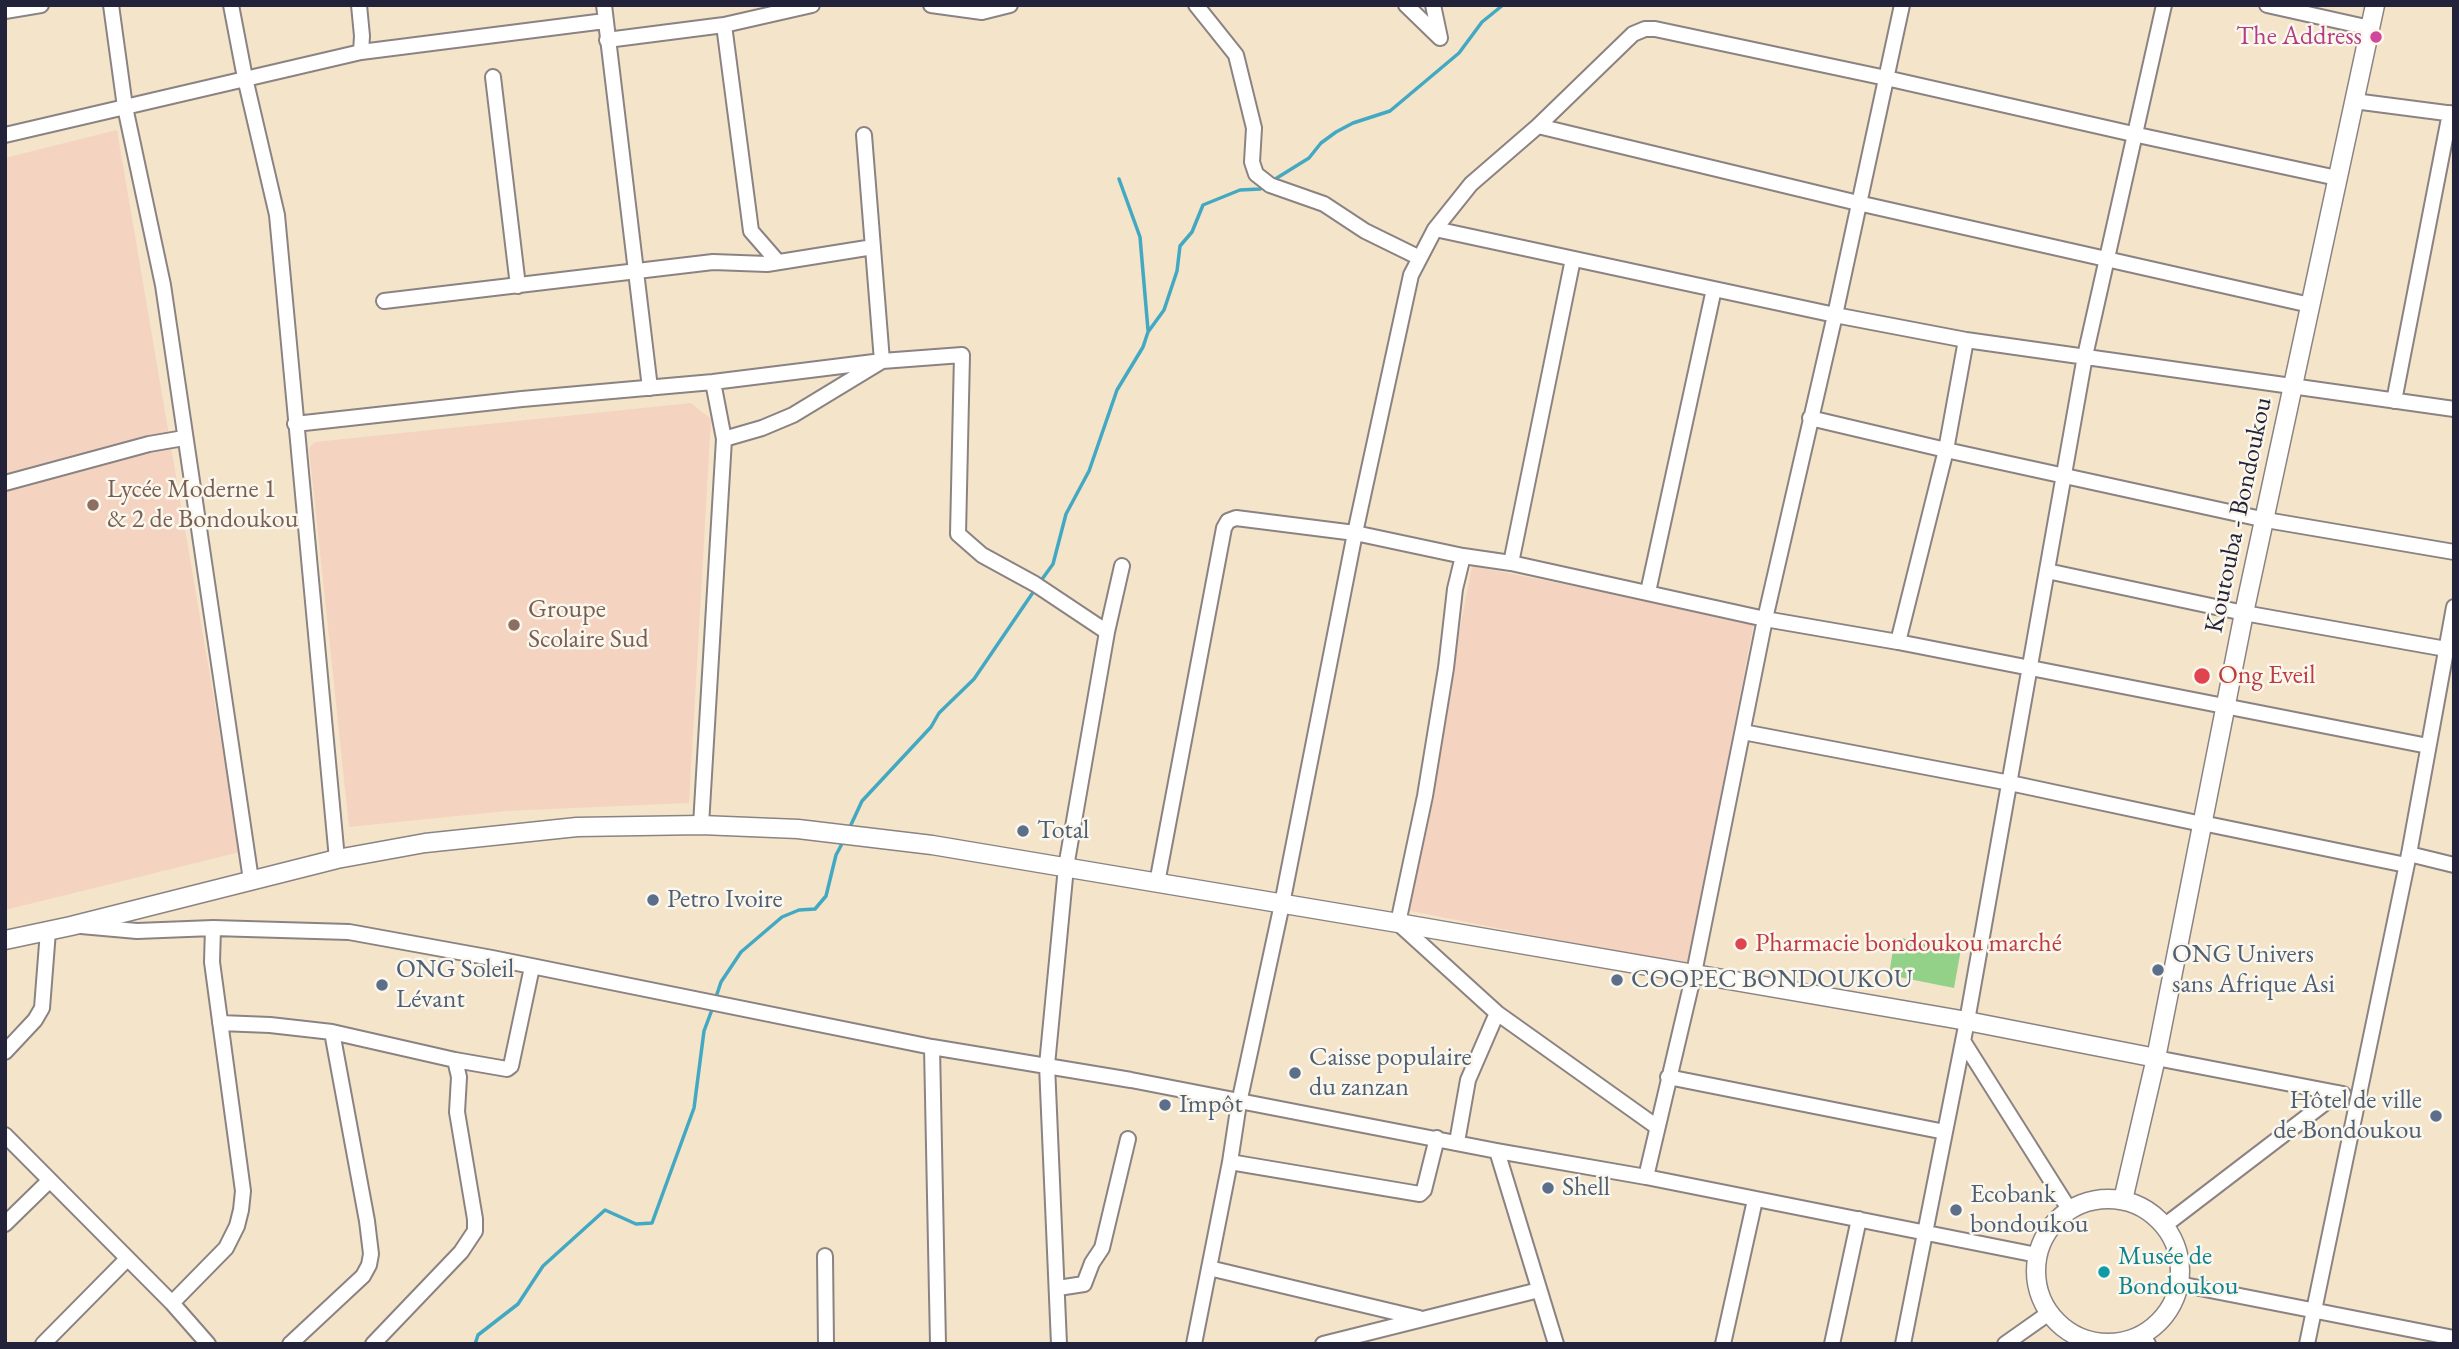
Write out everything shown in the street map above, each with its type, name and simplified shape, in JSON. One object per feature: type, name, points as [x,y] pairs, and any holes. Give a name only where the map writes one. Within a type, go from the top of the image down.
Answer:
[{"type":"main road","name":"Koutouba - Bondoukou","points":[[2123,1200],[2156,1058],[2245,613],[2375,5]]},
{"type":"main road","points":[[5,940],[337,859],[425,843],[577,827],[701,825],[798,828],[857,834],[1066,867],[1694,973],[1967,1021],[2156,1058]]},
{"type":"main road","points":[[2095,1199],[2123,1200],[2146,1209],[2164,1226],[2178,1253],[2179,1284],[2166,1314],[2145,1339],[2098,1343],[2070,1333],[2049,1313],[2037,1286],[2037,1255],[2048,1229],[2069,1209],[2095,1199]]},
{"type":"street","points":[[5,10],[41,5]]},
{"type":"street","points":[[111,5],[125,107],[163,285],[251,880]]},
{"type":"street","points":[[231,5],[245,78],[275,196],[337,859]]},
{"type":"street","points":[[359,5],[361,52]]},
{"type":"street","points":[[604,5],[650,388]]},
{"type":"street","points":[[607,40],[724,25],[813,5]]},
{"type":"street","points":[[931,5],[982,12],[1010,5]]},
{"type":"street","points":[[1196,5],[1236,55],[1254,128],[1252,162],[1256,174],[1270,185],[1324,204],[1365,231],[1420,258]]},
{"type":"street","points":[[1406,5],[1438,38],[1440,37],[1433,5]]},
{"type":"street","points":[[1646,1177],[1694,973],[1765,619],[1835,315],[1902,5]]},
{"type":"street","points":[[1903,1344],[1967,1021],[2085,356],[2164,5]]},
{"type":"street","points":[[2267,5],[2370,28]]},
{"type":"street","points":[[5,135],[361,52],[605,21]]},
{"type":"street","points":[[724,25],[751,231],[778,262]]},
{"type":"street","points":[[1194,1344],[1354,533],[1411,275],[1435,229],[1471,184],[1538,126],[1633,34],[1645,29],[1886,78],[2337,178]]},
{"type":"street","points":[[493,77],[518,286]]},
{"type":"street","points":[[2354,101],[2452,113],[2394,401]]},
{"type":"street","points":[[1538,126],[1858,203],[2310,304]]},
{"type":"street","points":[[864,135],[882,361]]},
{"type":"street","points":[[1435,229],[1835,315],[1966,340],[2454,409]]},
{"type":"street","points":[[384,301],[713,262],[778,262],[873,247]]},
{"type":"street","points":[[1511,563],[1573,259]]},
{"type":"street","points":[[1648,592],[1714,289]]},
{"type":"street","points":[[1898,642],[1946,450],[1966,340]]},
{"type":"street","points":[[295,425],[522,399],[713,382],[882,361],[962,355],[958,534],[982,555],[1035,584],[1107,632]]},
{"type":"street","points":[[724,439],[793,415],[882,361]]},
{"type":"street","points":[[701,825],[724,439],[713,382]]},
{"type":"street","points":[[1810,418],[2266,520],[2454,552]]},
{"type":"street","points":[[5,483],[149,444],[184,438]]},
{"type":"street","points":[[1157,883],[1224,528],[1228,521],[1236,518],[1354,533],[1462,556],[1511,563],[1765,619],[1898,642],[2428,746]]},
{"type":"street","points":[[1462,556],[1425,796],[1398,923],[1497,1013],[1657,1127]]},
{"type":"street","points":[[1059,1344],[1047,1065],[1066,867],[1107,632],[1122,566]]},
{"type":"street","points":[[2047,571],[2245,613],[2446,649]]},
{"type":"street","points":[[2307,1344],[2408,860],[2454,607]]},
{"type":"street","points":[[1743,732],[2202,823],[2408,860],[2454,864]]},
{"type":"street","points":[[71,926],[137,931],[213,928],[349,932],[932,1047],[1047,1065],[1646,1177],[2037,1255]]},
{"type":"street","points":[[172,1303],[226,1248],[237,1226],[241,1210],[243,1191],[212,962],[213,928]]},
{"type":"street","points":[[5,1052],[35,1020],[42,1008],[48,931]]},
{"type":"street","points":[[220,1023],[332,1032],[507,1069],[511,1066],[532,967]]},
{"type":"street","points":[[1457,1142],[1468,1080],[1497,1013]]},
{"type":"street","points":[[290,1344],[363,1276],[371,1254],[332,1032]]},
{"type":"street","points":[[1963,1041],[2069,1209]]},
{"type":"street","points":[[932,1047],[939,1344]]},
{"type":"street","points":[[2156,1058],[2358,1097]]},
{"type":"street","points":[[373,1344],[461,1252],[475,1231],[457,1112],[459,1077],[455,1060]]},
{"type":"street","points":[[1668,1077],[1945,1132]]},
{"type":"street","points":[[2164,1226],[2338,1093]]},
{"type":"street","points":[[5,1135],[172,1303],[204,1342]]},
{"type":"street","points":[[1058,1288],[1084,1284],[1092,1263],[1102,1248],[1128,1139]]},
{"type":"street","points":[[1230,1162],[1420,1194],[1424,1190],[1437,1139]]},
{"type":"street","points":[[1497,1151],[1556,1344]]},
{"type":"street","points":[[5,1224],[49,1181]]},
{"type":"street","points":[[1723,1344],[1755,1200]]},
{"type":"street","points":[[1832,1344],[1859,1219]]},
{"type":"street","points":[[825,1256],[826,1344]]},
{"type":"street","points":[[43,1344],[127,1259]]},
{"type":"street","points":[[1209,1268],[1422,1319]]},
{"type":"street","points":[[2179,1284],[2454,1338]]},
{"type":"street","points":[[1323,1344],[1376,1338],[1422,1319],[1539,1290]]},
{"type":"street","points":[[2005,1344],[2049,1313]]},
{"type":"shaded area","name":"Lycée Moderne 1 & 2 de Bondoukou","points":[[117,130],[240,852],[5,910],[5,158]]},
{"type":"shaded area","name":"Groupe Scolaire Sud","points":[[691,403],[711,419],[689,803],[506,811],[349,827],[309,448],[315,442]]},
{"type":"shaded area","points":[[1472,566],[1754,622],[1688,966],[1406,910]]},
{"type":"green space","points":[[1895,937],[1961,949],[1954,988],[1889,975]]},
{"type":"waterway","points":[[1272,181],[1309,158],[1321,143],[1336,132],[1353,123],[1390,111],[1459,53],[1482,22],[1503,5]]},
{"type":"waterway","points":[[1119,179],[1140,237],[1148,330]]},
{"type":"waterway","points":[[1040,582],[1053,564],[1066,514],[1089,471],[1117,390],[1143,347],[1148,332],[1164,310],[1177,271],[1180,246],[1192,232],[1203,205],[1240,190],[1260,189],[1266,185]]},
{"type":"waterway","points":[[849,829],[862,801],[931,727],[939,713],[974,679],[1036,588]]},
{"type":"waterway","points":[[715,1000],[721,982],[741,952],[782,917],[799,910],[815,909],[826,896],[836,855],[844,840]]},
{"type":"waterway","points":[[475,1344],[478,1335],[518,1304],[543,1266],[605,1210],[636,1224],[652,1223],[694,1108],[704,1031],[713,1007]]},
{"type":"place","name":"The Address","points":[[2376,37]]},
{"type":"place","name":"Lycée Moderne 1 & 2 de Bondoukou","points":[[93,505]]},
{"type":"place","name":"Groupe Scolaire Sud","points":[[514,625]]},
{"type":"place","name":"Ong Eveil","points":[[2202,676]]},
{"type":"place","name":"Total","points":[[1023,831]]},
{"type":"place","name":"Petro Ivoire","points":[[653,900]]},
{"type":"place","name":"Pharmacie bondoukou marché","points":[[1741,944]]},
{"type":"place","name":"ONG Univers sans Afrique Asi","points":[[2158,970]]},
{"type":"place","name":"COOPEC BONDOUKOU","points":[[1617,980]]},
{"type":"place","name":"ONG Soleil Lévant","points":[[382,985]]},
{"type":"place","name":"Caisse populaire du zanzan","points":[[1295,1073]]},
{"type":"place","name":"Impôt","points":[[1165,1105]]},
{"type":"place","name":"Hôtel de ville de Bondoukou","points":[[2436,1116]]},
{"type":"place","name":"Shell","points":[[1548,1188]]},
{"type":"place","name":"Ecobank bondoukou","points":[[1956,1210]]},
{"type":"place","name":"Musée de Bondoukou","points":[[2104,1272]]}]
